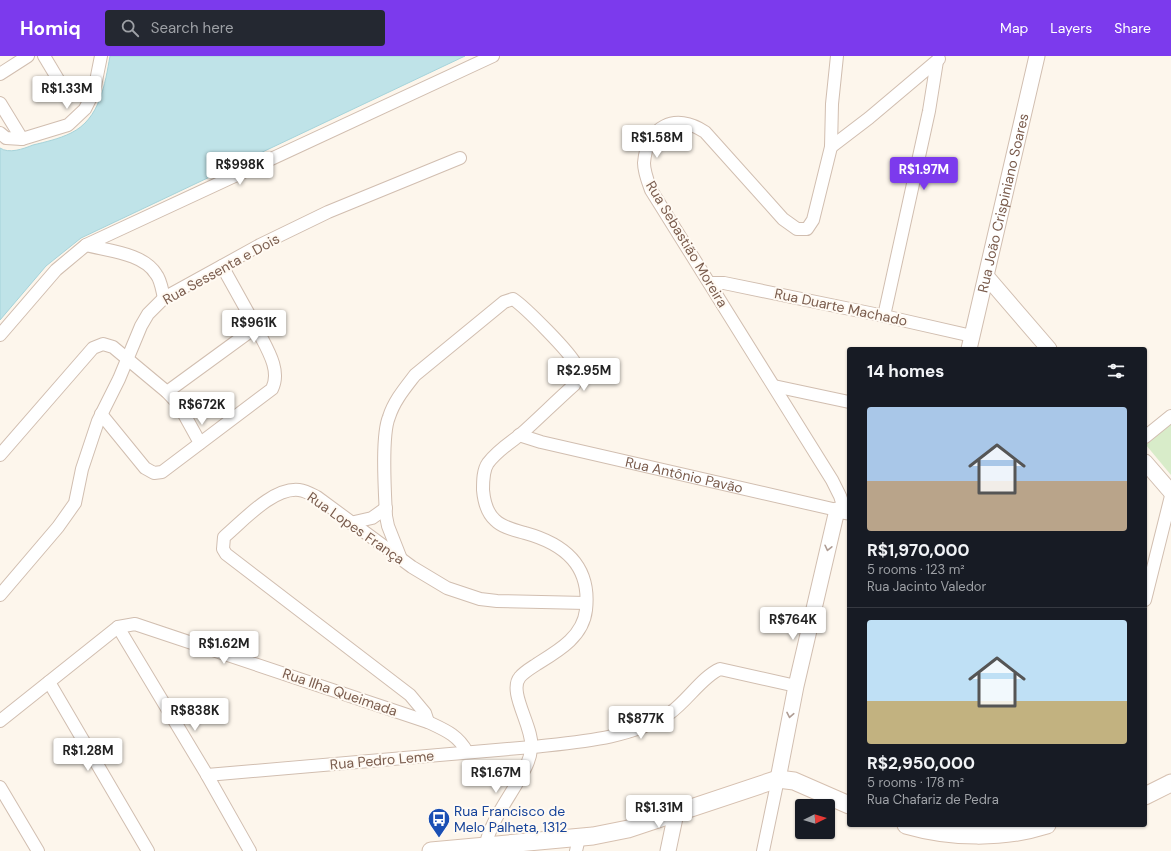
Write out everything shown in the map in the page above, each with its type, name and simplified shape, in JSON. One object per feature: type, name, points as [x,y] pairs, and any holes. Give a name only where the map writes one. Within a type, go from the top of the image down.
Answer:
[{"type":"main road","points":[[431,851],[578,844],[778,779],[794,781],[847,804]]},
{"type":"main road","points":[[1147,795],[1171,783]]},
{"type":"main road","points":[[913,827],[954,835],[979,835],[1020,831],[1038,827]]},
{"type":"street","points":[[0,74],[28,56]]},
{"type":"street","points":[[44,56],[66,91]]},
{"type":"street","points":[[0,133],[6,138],[22,139],[68,125],[85,109],[94,91],[101,56]]},
{"type":"street","points":[[0,335],[56,270],[86,245],[493,56]]},
{"type":"street","name":"Rua Sebastião Moreira","points":[[837,56],[832,104],[831,147],[813,220],[808,229],[803,230],[791,227],[782,219],[716,143],[705,132],[694,125],[682,122],[672,122],[656,132],[646,153],[644,164],[647,180],[652,190],[832,480],[840,496],[844,511]]},
{"type":"street","name":"Rua João Crispiniano Soares","points":[[970,342],[987,277],[1037,56]]},
{"type":"street","points":[[831,147],[869,118],[940,59]]},
{"type":"street","points":[[884,316],[940,59]]},
{"type":"street","points":[[0,103],[22,139]]},
{"type":"street","name":"Rua Sessenta e Dois","points":[[0,595],[62,523],[75,504],[82,469],[101,414],[141,326],[148,314],[164,298],[222,266],[328,212],[460,158]]},
{"type":"street","points":[[86,245],[140,259],[152,268],[158,276],[164,298]]},
{"type":"street","points":[[101,414],[145,468],[154,473],[162,472],[272,389],[276,381],[275,369],[256,327],[222,266]]},
{"type":"street","points":[[987,277],[1047,347]]},
{"type":"street","name":"Rua Duarte Machado","points":[[710,283],[724,284],[884,316],[970,342]]},
{"type":"street","points":[[402,559],[388,526],[386,508],[386,428],[388,417],[398,398],[415,375],[504,302],[513,299],[568,354],[576,365],[578,373],[574,386],[519,435],[496,452],[487,465],[483,488],[484,498],[488,513],[495,521],[507,528],[548,540],[571,557],[582,572],[586,585],[586,603],[582,626],[572,638],[558,651],[520,676],[516,683],[517,695],[526,719],[532,747],[527,764],[490,828],[485,849]]},
{"type":"street","points":[[167,392],[256,327]]},
{"type":"street","points":[[0,455],[93,348],[98,345],[108,345],[127,358],[167,392],[179,405],[200,442]]},
{"type":"street","points":[[774,386],[847,402]]},
{"type":"street","points":[[1147,435],[1171,416]]},
{"type":"street","name":"Rua Antônio Pavão","points":[[519,435],[541,442],[844,511]]},
{"type":"street","points":[[1147,464],[1171,492]]},
{"type":"street","name":"Rua Lopes França","points":[[428,722],[425,712],[410,695],[226,554],[223,549],[224,538],[268,500],[287,491],[299,490],[317,497],[350,523],[447,588],[480,599],[514,603],[586,603]]},
{"type":"street","points":[[1147,592],[1171,496]]},
{"type":"street","points":[[350,523],[372,518],[386,508]]},
{"type":"street","points":[[763,851],[796,686],[844,511]]},
{"type":"street","name":"Rua Ilha Queimada","points":[[118,627],[127,624],[142,625],[428,722],[450,731],[458,738],[467,752]]},
{"type":"street","points":[[0,721],[118,627],[207,775],[250,851]]},
{"type":"street","name":"Rua Pedro Leme","points":[[207,775],[532,747],[581,741],[636,730],[649,725],[684,702],[712,674],[720,669],[796,686]]},
{"type":"street","points":[[49,682],[148,851]]},
{"type":"street","points":[[0,787],[38,851]]},
{"type":"street","points":[[668,851],[676,813]]},
{"type":"green space","points":[[1171,424],[1171,475],[1147,446],[1147,444]]},
{"type":"water","points":[[110,56],[465,56],[81,238],[46,266],[0,320],[0,148],[8,151],[21,149],[62,137],[81,127],[89,119],[100,100]]},
{"type":"place","name":"Rua Francisco de Melo Palheta, 1312","points":[[439,838]]}]
